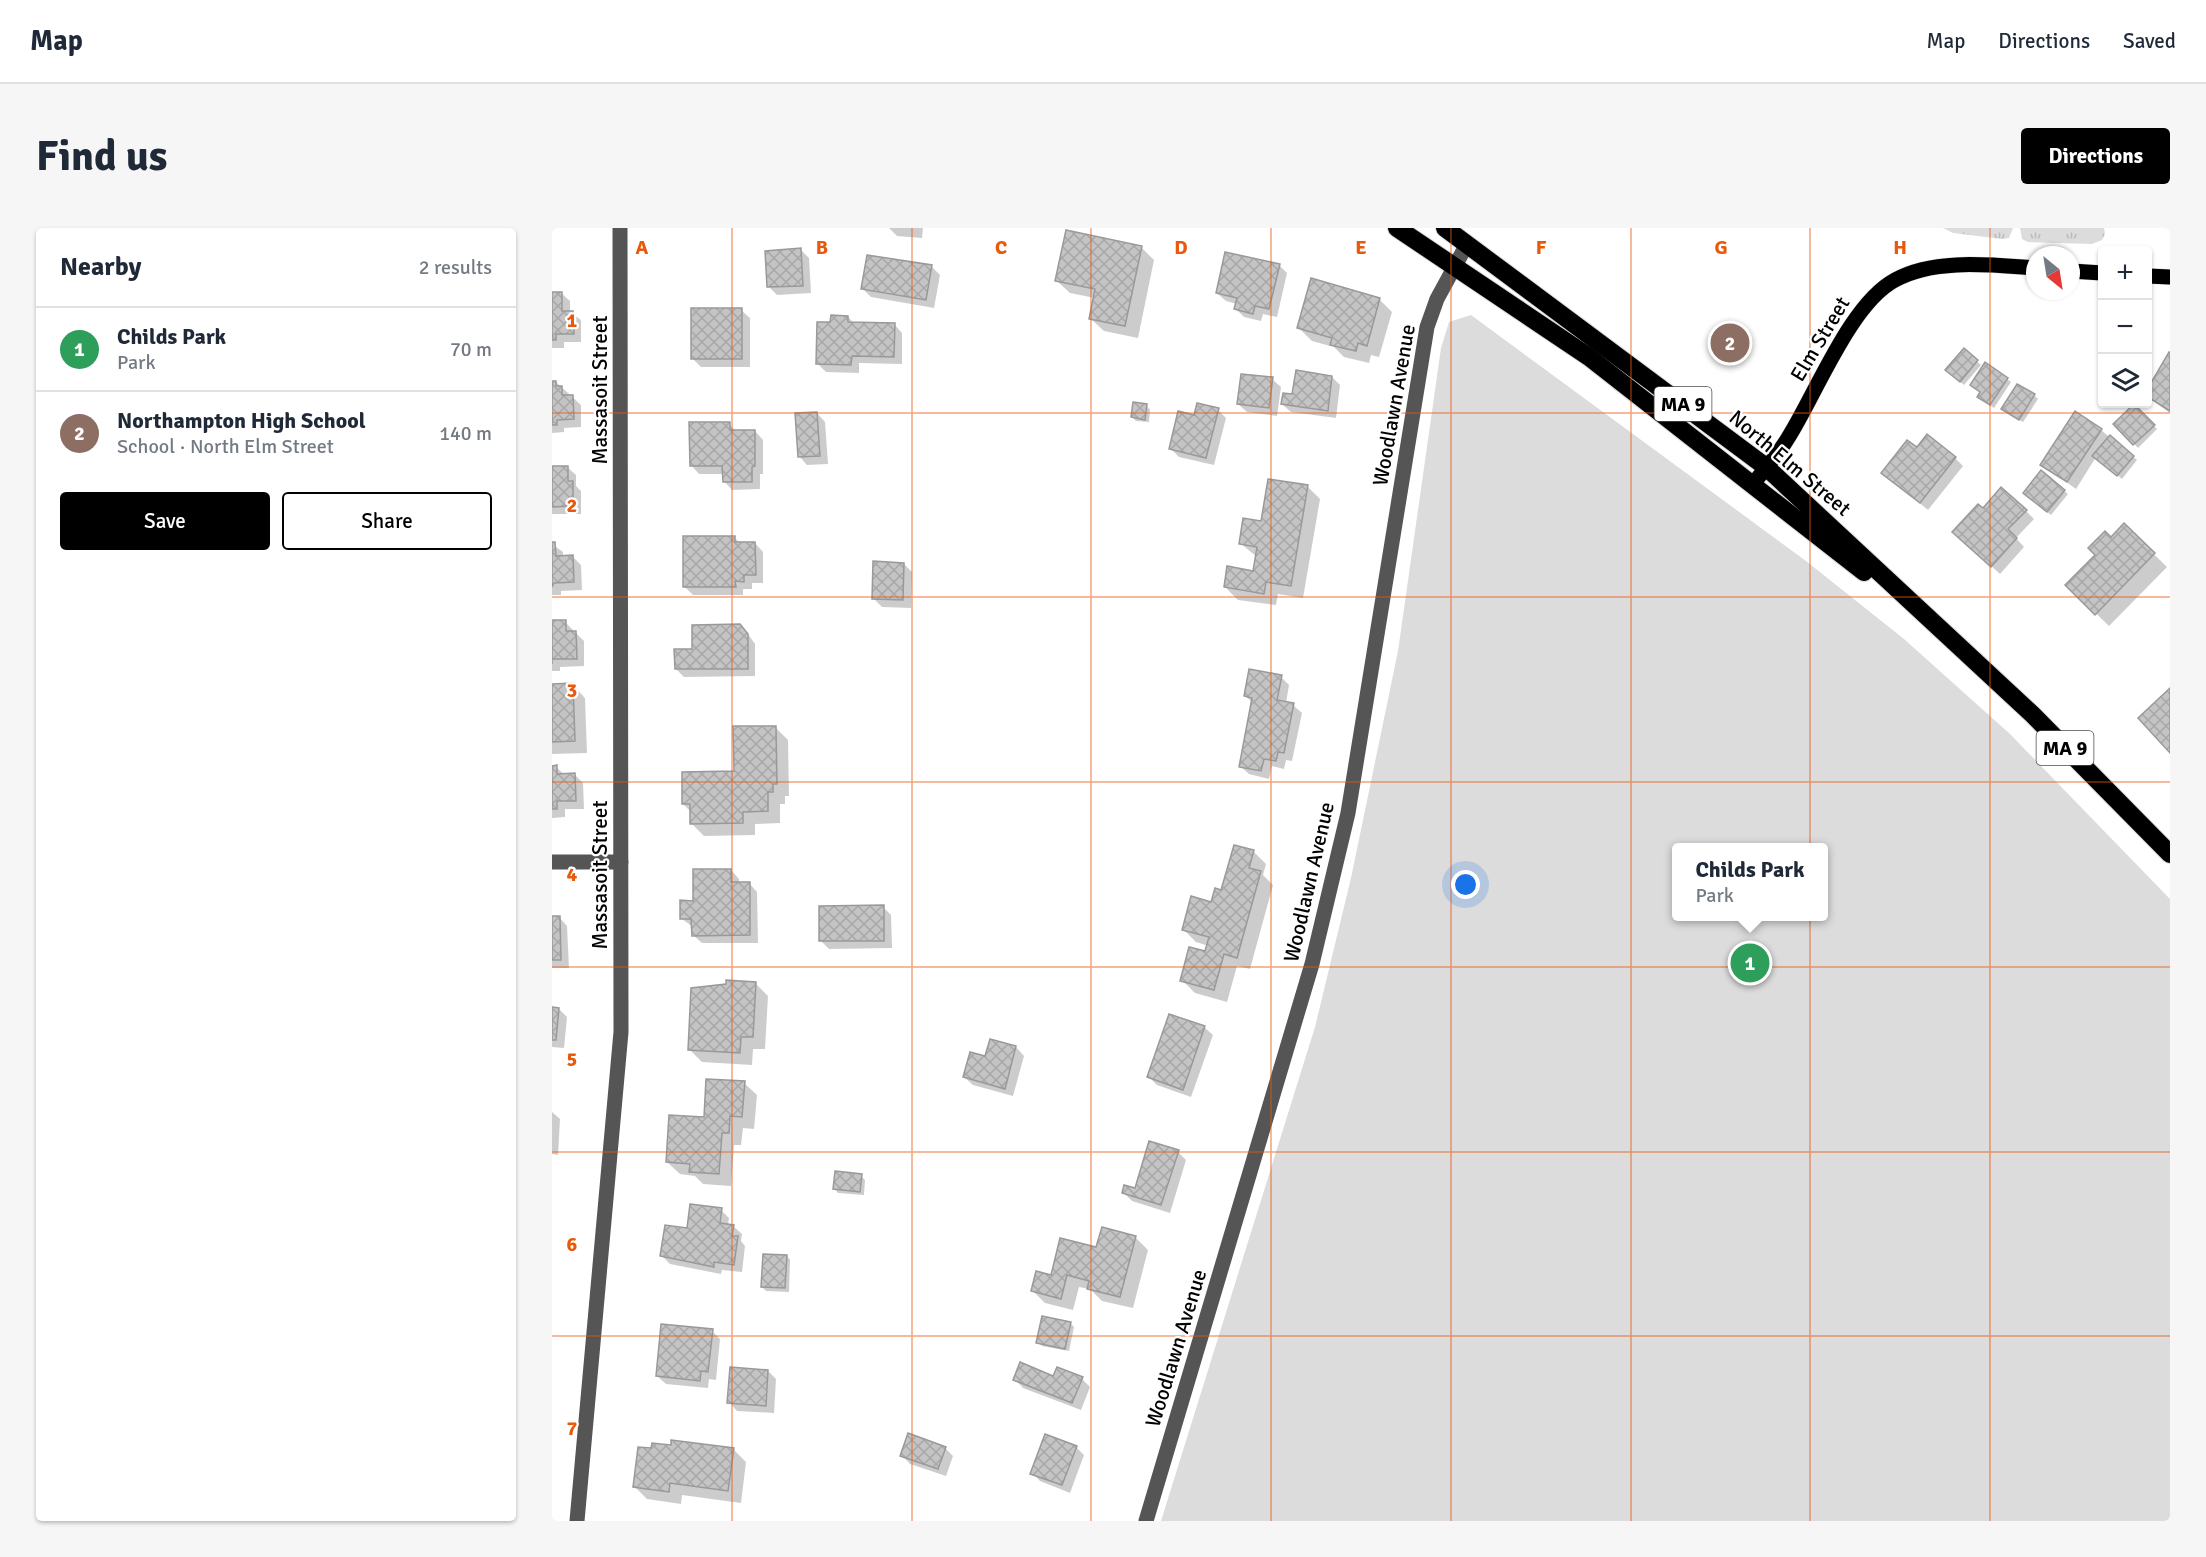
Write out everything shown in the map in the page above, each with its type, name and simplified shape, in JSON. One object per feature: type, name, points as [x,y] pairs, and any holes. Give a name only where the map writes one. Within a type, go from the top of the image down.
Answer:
[{"type":"highway","name":"MA 9","points":[[1397,228],[1454,266]]},
{"type":"highway","name":"MA 9","points":[[1445,228],[1467,244]]},
{"type":"highway","name":"North Elm Street","points":[[1467,244],[1766,467],[2033,715],[2170,854]]},
{"type":"highway","name":"North Elm Street","points":[[1454,266],[1589,357],[1958,644]]},
{"type":"main road","name":"Elm Street","points":[[1752,485],[1787,440],[1856,318],[1882,288],[1912,273],[1937,268],[1987,265],[2026,267]]},
{"type":"main road","points":[[2080,272],[2098,273]]},
{"type":"main road","points":[[2152,276],[2170,277]]},
{"type":"street","name":"Massasoit Street","points":[[577,1521],[621,1032],[620,228]]},
{"type":"street","name":"Woodlawn Avenue","points":[[1146,1521],[1312,964],[1348,813],[1427,327],[1437,299],[1467,244]]},
{"type":"street","points":[[552,862],[621,862]]},
{"type":"green space","points":[[1943,228],[2013,228],[2009,238],[2002,239],[1953,233]]},
{"type":"green space","points":[[2020,228],[2104,228],[2105,234],[2102,240],[2092,244],[2028,242],[2022,239]]},
{"type":"green space","points":[[1471,315],[1806,561],[1904,639],[2010,734],[2170,899],[2170,1521],[1161,1521],[1315,1027],[1351,878],[1398,651],[1441,348],[1449,322]]},
{"type":"building","points":[[1066,230],[1142,246],[1125,326],[1089,319],[1095,289],[1055,281]]},
{"type":"building","points":[[801,248],[803,286],[767,287],[765,251]]},
{"type":"building","points":[[1225,252],[1280,264],[1269,309],[1255,306],[1253,314],[1234,309],[1237,298],[1216,293]]},
{"type":"building","points":[[867,255],[932,265],[926,300],[861,289]]},
{"type":"building","points":[[1311,278],[1380,298],[1367,346],[1358,343],[1356,351],[1330,345],[1332,338],[1297,328]]},
{"type":"building","points":[[552,292],[562,292],[562,311],[573,311],[574,334],[556,334],[556,340],[552,340]]},
{"type":"building","points":[[691,308],[742,308],[742,359],[691,359]]},
{"type":"building","points":[[831,315],[848,316],[848,322],[895,323],[894,357],[852,356],[851,365],[816,364],[817,322],[830,322]]},
{"type":"building","points":[[1964,348],[1978,360],[1960,382],[1945,370]]},
{"type":"building","points":[[2170,352],[2170,411],[2152,400],[2152,381]]},
{"type":"building","points":[[1985,362],[2008,378],[1990,405],[1977,397],[1980,392],[1970,385]]},
{"type":"building","points":[[1296,370],[1332,376],[1328,411],[1281,404],[1283,393],[1292,394]]},
{"type":"building","points":[[1241,374],[1273,377],[1269,408],[1237,404]]},
{"type":"building","points":[[552,381],[556,381],[556,386],[562,386],[562,395],[573,395],[574,419],[557,420],[557,425],[552,425]]},
{"type":"building","points":[[2017,384],[2035,394],[2019,420],[2001,409]]},
{"type":"building","points":[[1133,402],[1147,404],[1145,420],[1131,417]]},
{"type":"building","points":[[1197,403],[1219,408],[1206,458],[1169,449],[1178,411],[1194,415]]},
{"type":"building","points":[[2130,408],[2138,408],[2155,425],[2133,445],[2113,424]]},
{"type":"building","points":[[2075,411],[2102,429],[2067,482],[2040,465]]},
{"type":"building","points":[[817,412],[820,456],[798,457],[795,413]]},
{"type":"building","points":[[689,422],[730,422],[730,430],[755,430],[755,466],[752,467],[752,482],[723,482],[722,466],[690,466]]},
{"type":"building","points":[[1927,434],[1956,457],[1920,503],[1881,473],[1907,440],[1917,447]]},
{"type":"building","points":[[2110,435],[2134,456],[2117,476],[2092,456]]},
{"type":"building","points":[[552,466],[568,466],[568,481],[573,481],[573,506],[552,507]]},
{"type":"building","points":[[2041,470],[2065,490],[2047,512],[2023,493]]},
{"type":"building","points":[[1268,479],[1308,485],[1291,586],[1266,582],[1264,594],[1224,587],[1227,566],[1253,571],[1257,547],[1239,544],[1243,518],[1261,521]]},
{"type":"building","points":[[2001,487],[2027,510],[2008,529],[2017,538],[1991,567],[1952,532],[1978,504],[1983,508]]},
{"type":"building","points":[[2124,523],[2155,553],[2095,615],[2065,585],[2095,555],[2088,548],[2105,531],[2111,537]]},
{"type":"building","points":[[683,536],[735,536],[735,542],[755,542],[756,575],[744,575],[744,582],[735,581],[736,587],[683,587]]},
{"type":"building","points":[[552,542],[555,542],[556,556],[573,555],[574,582],[554,583],[552,587]]},
{"type":"building","points":[[873,561],[904,563],[903,600],[872,599]]},
{"type":"building","points":[[552,620],[566,620],[566,631],[576,631],[577,659],[552,659]]},
{"type":"building","points":[[740,624],[748,634],[748,669],[675,669],[674,649],[692,649],[692,625]]},
{"type":"building","points":[[1249,669],[1282,675],[1277,700],[1294,703],[1284,753],[1278,752],[1276,761],[1264,759],[1261,771],[1239,767],[1252,698],[1244,696]]},
{"type":"building","points":[[573,683],[575,741],[552,742],[552,684]]},
{"type":"building","points":[[2170,688],[2170,753],[2138,718]]},
{"type":"building","points":[[733,726],[776,726],[777,784],[773,784],[773,792],[768,792],[768,811],[743,812],[743,823],[690,824],[690,804],[682,804],[682,772],[734,771]]},
{"type":"building","points":[[557,765],[557,774],[575,773],[576,801],[557,801],[557,809],[552,809],[552,766]]},
{"type":"building","points":[[1234,845],[1254,850],[1249,868],[1261,871],[1237,958],[1224,954],[1214,990],[1180,981],[1189,947],[1205,951],[1209,937],[1182,930],[1191,896],[1211,902],[1215,888],[1221,890]]},
{"type":"building","points":[[693,869],[731,869],[731,882],[750,882],[750,935],[692,936],[691,919],[680,919],[680,900],[693,901]]},
{"type":"building","points":[[884,905],[884,941],[819,941],[819,906]]},
{"type":"building","points":[[552,916],[560,916],[561,960],[552,960]]},
{"type":"building","points":[[726,980],[756,982],[753,1037],[741,1037],[740,1053],[688,1050],[691,988],[726,984]]},
{"type":"building","points":[[552,1007],[559,1008],[556,1040],[552,1040]]},
{"type":"building","points":[[1169,1014],[1205,1026],[1183,1090],[1147,1077]]},
{"type":"building","points":[[990,1039],[1016,1046],[1005,1089],[963,1077],[970,1052],[985,1056]]},
{"type":"building","points":[[706,1079],[745,1081],[742,1117],[730,1116],[729,1133],[722,1133],[719,1174],[689,1172],[690,1164],[666,1162],[669,1115],[704,1117]]},
{"type":"building","points":[[1149,1141],[1179,1150],[1161,1205],[1122,1193],[1124,1185],[1135,1188]]},
{"type":"building","points":[[835,1171],[862,1174],[860,1192],[833,1189]]},
{"type":"building","points":[[690,1204],[722,1208],[720,1223],[734,1225],[732,1236],[738,1236],[734,1265],[714,1262],[714,1267],[660,1256],[665,1225],[687,1228]]},
{"type":"building","points":[[1102,1227],[1136,1236],[1120,1297],[1087,1289],[1089,1281],[1067,1275],[1061,1299],[1031,1291],[1036,1271],[1051,1275],[1060,1238],[1096,1247]]},
{"type":"building","points":[[763,1254],[787,1255],[785,1288],[761,1287]]},
{"type":"building","points":[[1042,1316],[1071,1322],[1065,1349],[1036,1343]]},
{"type":"building","points":[[661,1324],[713,1329],[708,1372],[701,1371],[700,1381],[656,1376]]},
{"type":"building","points":[[1020,1362],[1053,1376],[1057,1367],[1083,1377],[1072,1403],[1013,1380]]},
{"type":"building","points":[[730,1367],[768,1370],[766,1406],[727,1403]]},
{"type":"building","points":[[908,1433],[946,1447],[938,1469],[900,1456]]},
{"type":"building","points":[[1045,1434],[1077,1446],[1062,1485],[1030,1474]]},
{"type":"building","points":[[671,1440],[734,1448],[728,1491],[670,1483],[669,1492],[633,1487],[638,1447],[651,1448],[652,1443],[671,1445]]},
{"type":"place","name":"Northampton High School","points":[[1730,343]]},
{"type":"place","name":"Childs Park","points":[[1750,963]]}]
